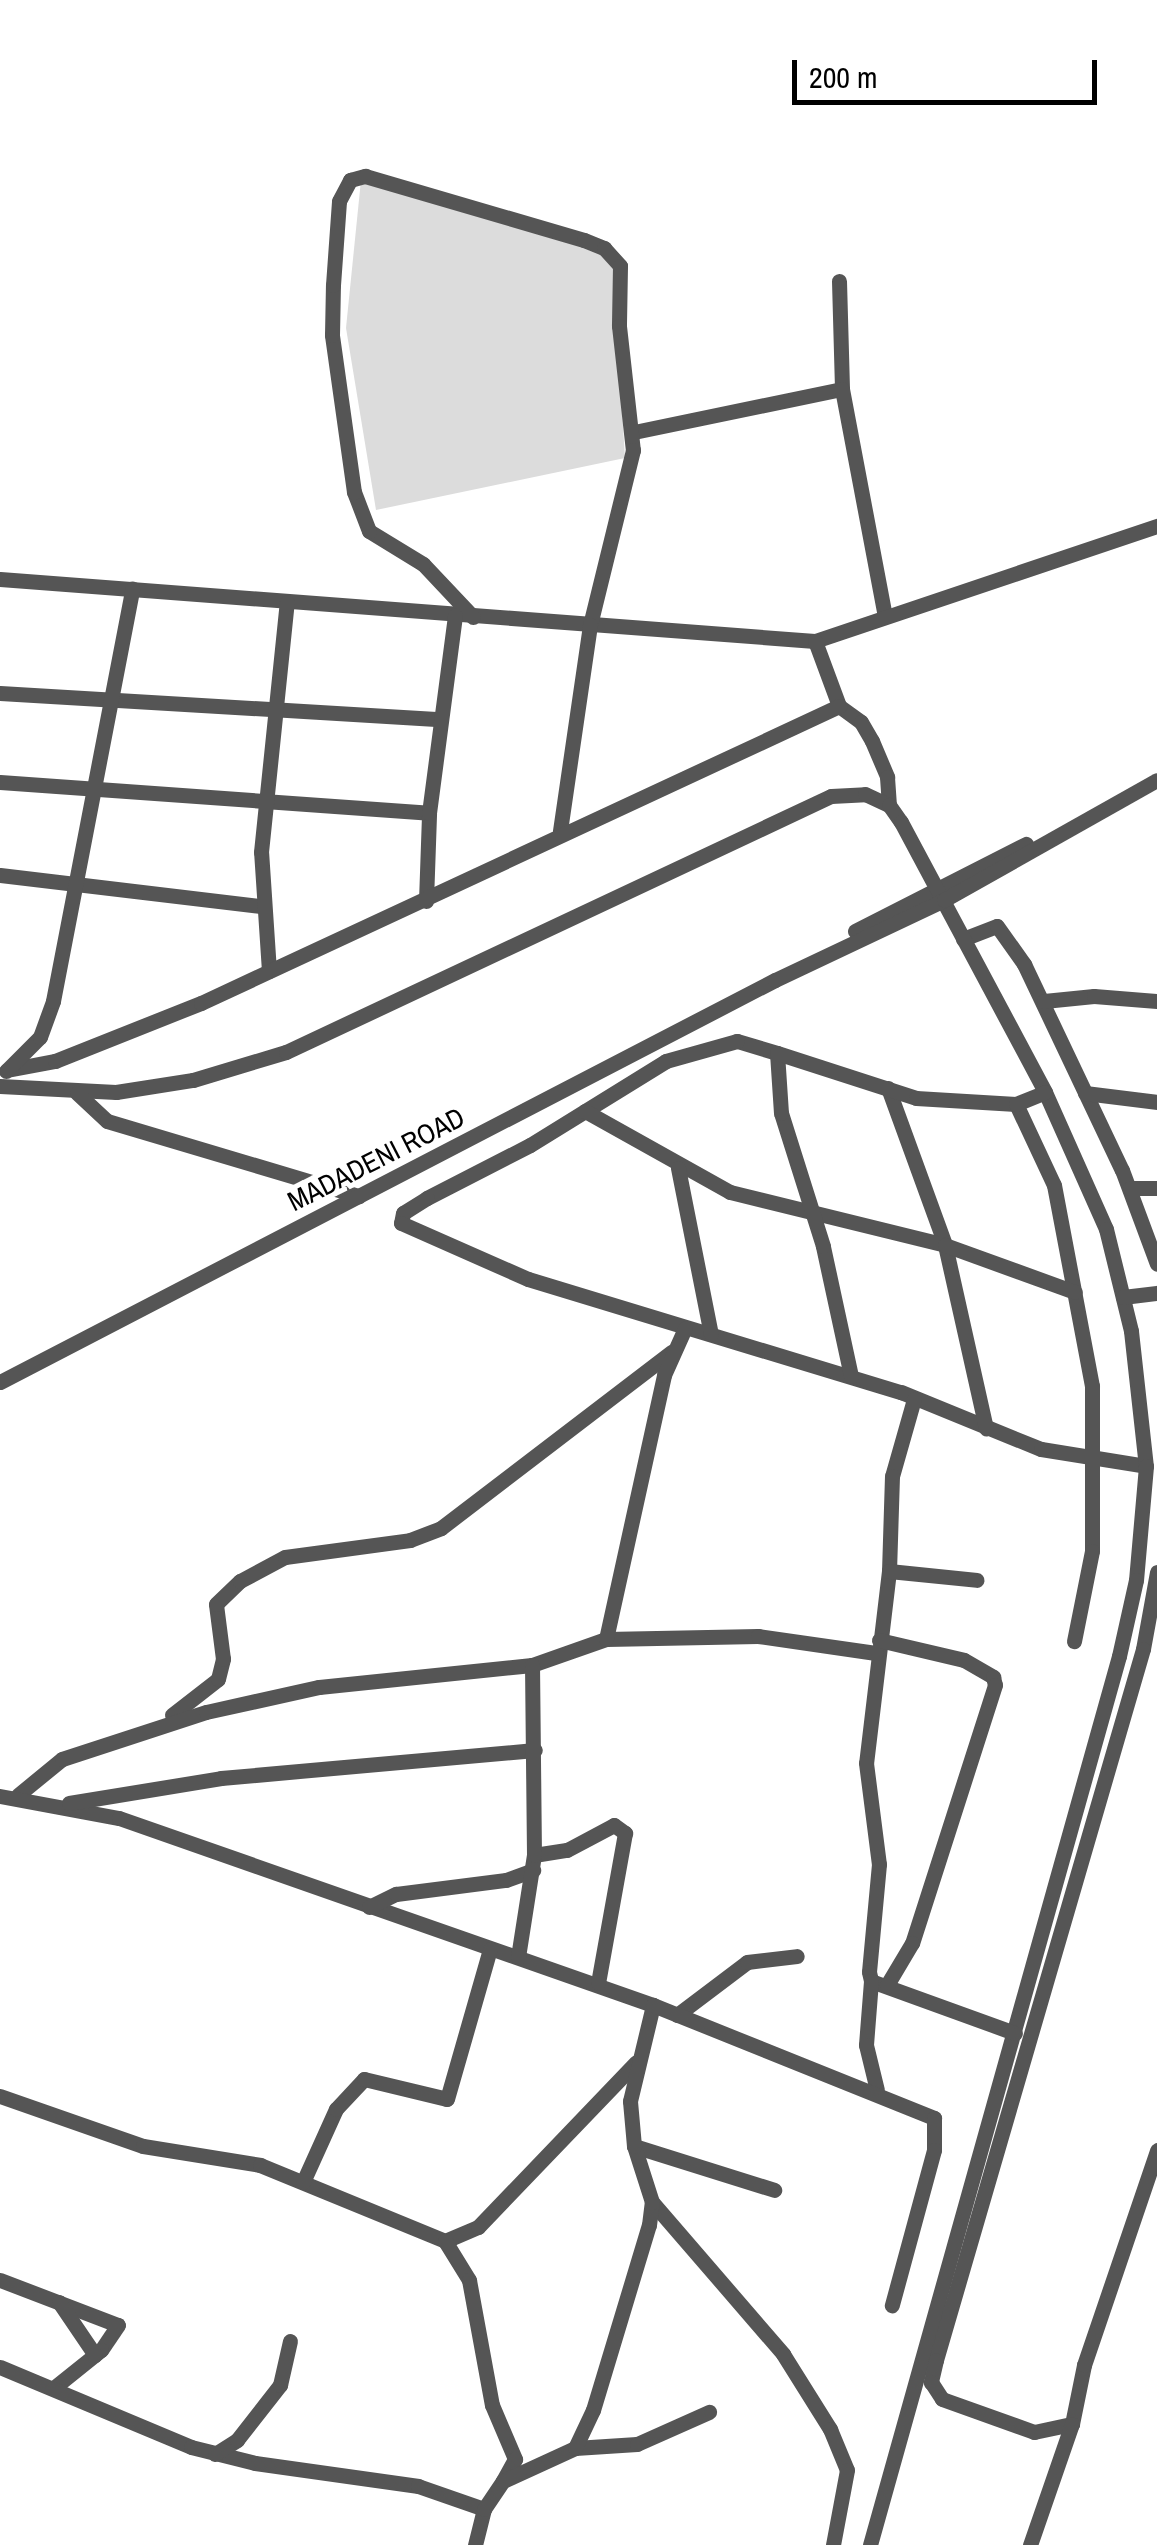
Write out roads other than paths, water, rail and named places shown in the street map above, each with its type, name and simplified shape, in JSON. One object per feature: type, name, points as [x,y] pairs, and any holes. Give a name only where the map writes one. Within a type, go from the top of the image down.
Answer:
[{"type":"street","points":[[473,617],[423,564],[369,530],[360,513],[332,334],[336,232],[350,180],[366,176],[584,240],[614,256],[634,432],[590,625],[560,831]]},
{"type":"street","points":[[838,281],[842,389],[886,616]]},
{"type":"street","points":[[634,432],[842,389]]},
{"type":"street","points":[[0,579],[816,642],[1157,526]]},
{"type":"street","points":[[2,1077],[44,1027],[80,884],[132,589]]},
{"type":"street","points":[[269,971],[262,906],[266,802],[287,602]]},
{"type":"street","points":[[426,900],[429,813],[455,616]]},
{"type":"street","points":[[816,642],[839,706],[866,728],[887,777],[889,805],[941,894],[1045,1092],[1106,1229],[1124,1297],[1146,1466],[1128,1618],[1015,2032],[1001,2108],[931,2382],[942,2399],[1015,2426],[1044,2432],[1072,2424]]},
{"type":"street","points":[[0,693],[440,718]]},
{"type":"street","points":[[2,1077],[81,1052],[269,971],[426,900],[560,831],[839,706]]},
{"type":"street","name":"MADADENI ROAD","points":[[0,1382],[1157,780]]},
{"type":"street","points":[[0,782],[429,813]]},
{"type":"street","points":[[2,1077],[77,1093],[193,1080],[286,1052],[832,796],[854,792],[889,805]]},
{"type":"street","points":[[0,875],[262,906]]},
{"type":"street","points":[[963,939],[989,925],[1000,928],[1044,1002],[1130,1188],[1157,1264]]},
{"type":"street","points":[[1044,1002],[1094,996],[1157,1002]]},
{"type":"street","points":[[1045,1092],[1016,1104],[955,1103],[888,1088],[736,1041],[691,1050],[639,1074],[585,1111],[427,1198],[404,1213],[401,1223],[528,1279],[851,1376],[986,1428],[1094,1460],[1146,1466]]},
{"type":"street","points":[[777,1053],[776,1089],[807,1210],[823,1246],[851,1376]]},
{"type":"street","points":[[888,1088],[946,1244],[986,1428]]},
{"type":"street","points":[[1085,1092],[1157,1102]]},
{"type":"street","points":[[77,1093],[107,1121],[359,1196]]},
{"type":"street","points":[[1016,1104],[1054,1185],[1092,1386],[1091,1561],[1074,1641]]},
{"type":"street","points":[[585,1111],[678,1168],[753,1199],[946,1244],[1076,1292]]},
{"type":"street","points":[[678,1168],[711,1334]]},
{"type":"street","points":[[1130,1188],[1157,1188]]},
{"type":"street","points":[[1124,1297],[1157,1293]]},
{"type":"street","points":[[606,1639],[671,1352],[685,1328]]},
{"type":"street","points":[[151,1727],[204,1696],[218,1680],[223,1659],[216,1604],[240,1581],[284,1557],[410,1540],[441,1528],[671,1352]]},
{"type":"street","points":[[877,2090],[866,2045],[879,1983],[879,1846],[866,1777],[889,1571],[892,1476],[914,1399]]},
{"type":"street","points":[[889,1571],[977,1580]]},
{"type":"street","points":[[870,2545],[1143,1649],[1157,1572]]},
{"type":"street","points":[[18,1795],[62,1759],[151,1727],[319,1687],[532,1665],[606,1639],[758,1636],[878,1646],[964,1660],[992,1677],[995,1685],[912,1943],[879,1983]]},
{"type":"street","points":[[518,1957],[533,1863],[532,1665]]},
{"type":"street","points":[[65,1804],[221,1778],[535,1750]]},
{"type":"street","points":[[0,1796],[18,1795],[65,1804],[598,1983],[877,2090],[934,2118],[938,2126],[892,2305]]},
{"type":"street","points":[[369,1906],[396,1894],[506,1880],[614,1825],[625,1833],[598,1983]]},
{"type":"street","points":[[303,2182],[336,2108],[364,2079],[447,2099],[490,1949]]},
{"type":"street","points":[[677,2015],[746,1962],[797,1956]]},
{"type":"street","points":[[879,1983],[1015,2032]]},
{"type":"street","points":[[653,2005],[630,2101],[634,2146],[652,2202],[782,2354],[830,2428],[848,2470],[833,2545]]},
{"type":"street","points":[[445,2241],[478,2227],[637,2060]]},
{"type":"street","points":[[0,2096],[143,2146],[240,2160],[445,2241],[469,2280],[492,2405],[515,2459],[484,2509],[474,2545]]},
{"type":"street","points":[[634,2146],[774,2190]]},
{"type":"street","points":[[1030,2545],[1072,2424],[1084,2365],[1157,2150]]},
{"type":"street","points":[[575,2448],[645,2247],[652,2202]]},
{"type":"street","points":[[0,2280],[117,2322],[116,2334],[55,2387]]},
{"type":"street","points":[[58,2302],[95,2355]]},
{"type":"street","points":[[214,2454],[237,2440],[280,2385],[290,2341]]},
{"type":"street","points":[[0,2367],[214,2454],[418,2486],[484,2509]]},
{"type":"street","points":[[504,2482],[575,2448],[636,2444],[709,2412]]}]
